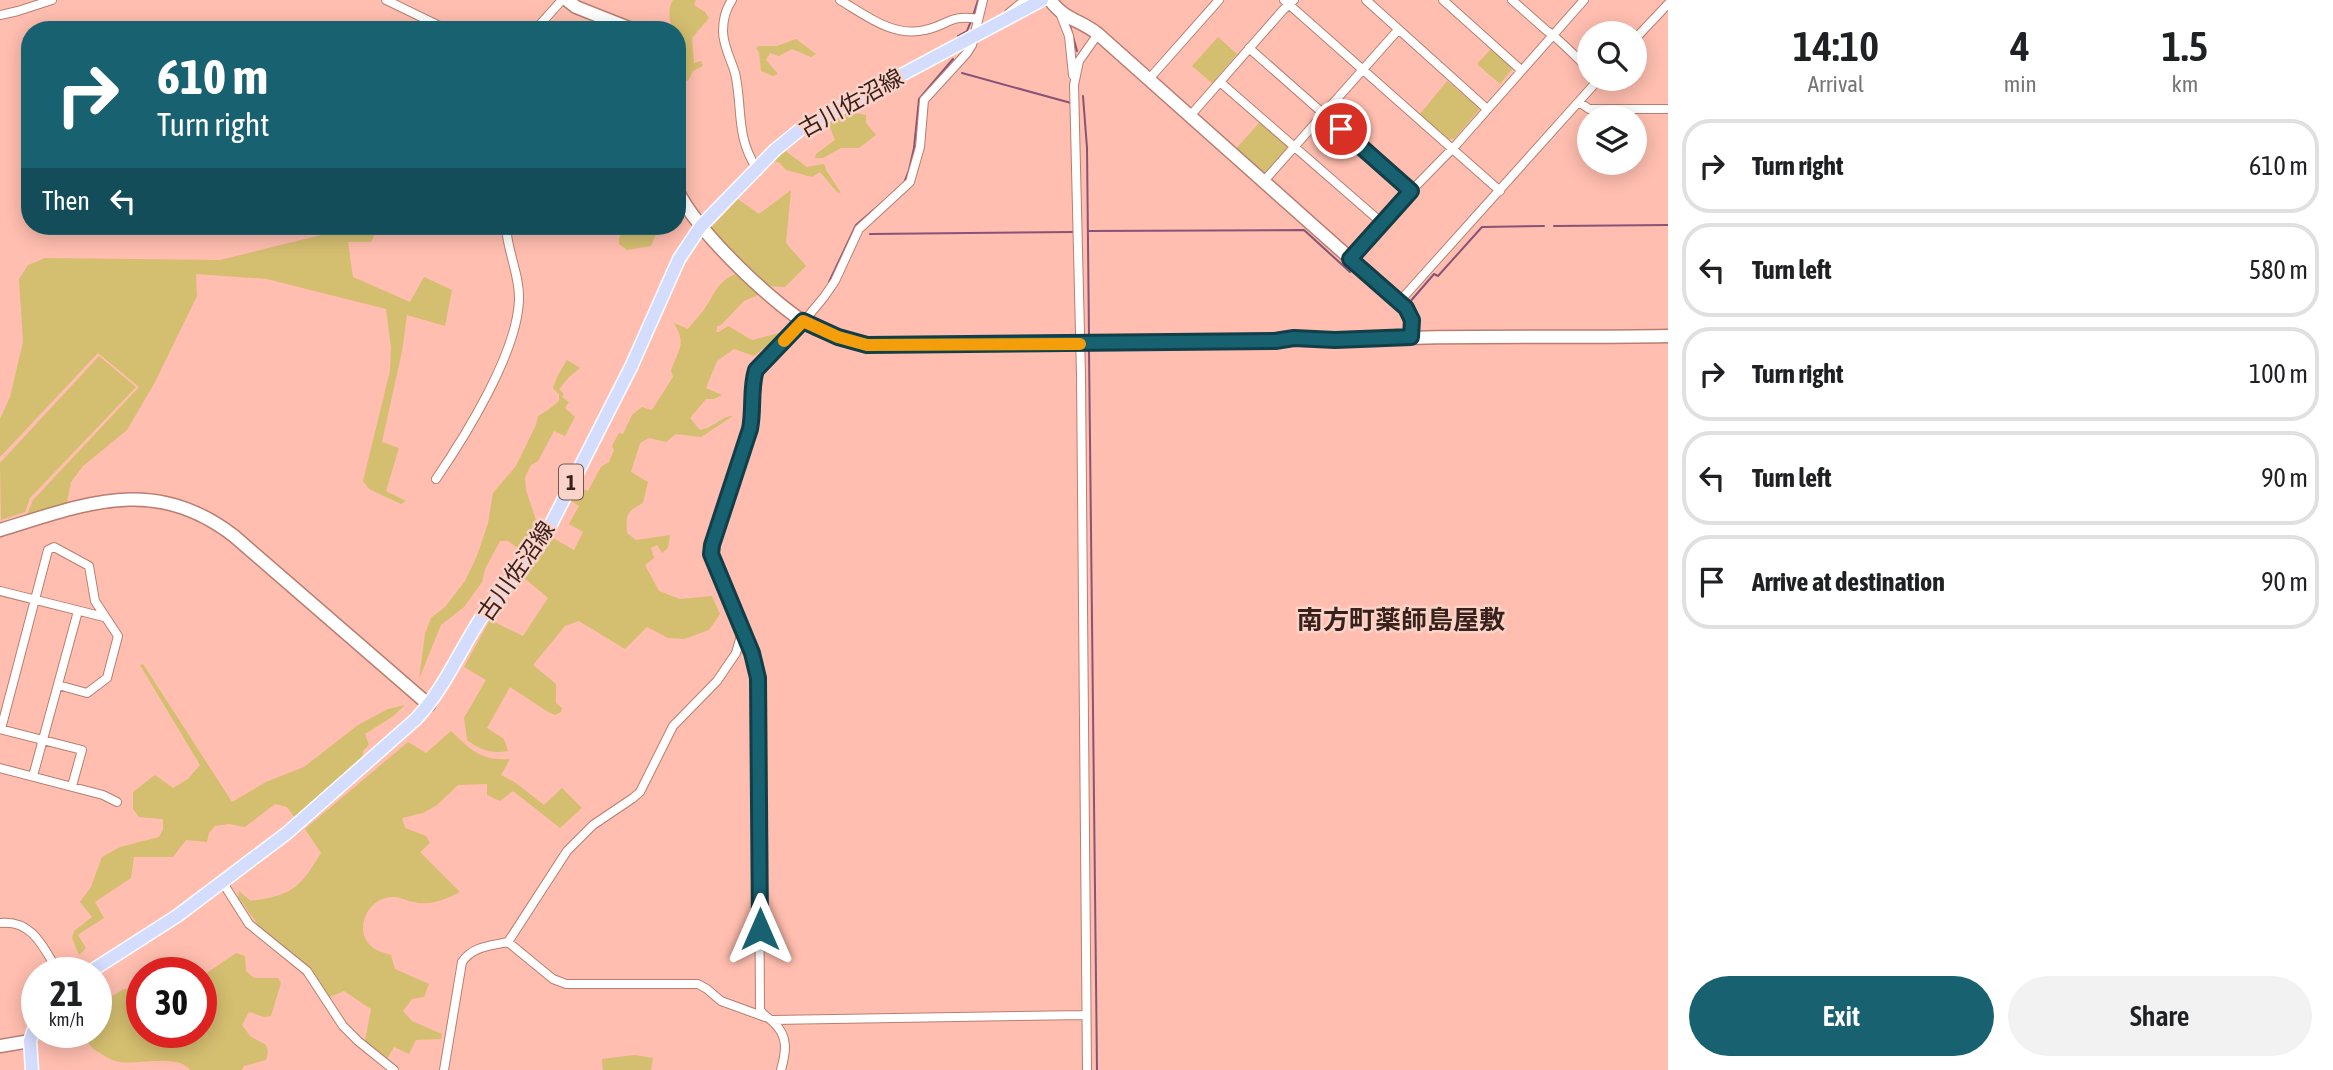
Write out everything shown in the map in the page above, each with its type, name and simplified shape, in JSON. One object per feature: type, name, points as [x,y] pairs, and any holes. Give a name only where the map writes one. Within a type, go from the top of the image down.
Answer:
[{"type":"main road","name":"古川佐沼線","points":[[112,958],[223,883],[305,818],[429,705],[481,618],[545,536],[631,367],[679,259],[701,226],[787,139],[819,118],[1042,0]]},
{"type":"main road","points":[[30,1048],[32,1070]]},
{"type":"street","points":[[0,15],[52,0]]},
{"type":"street","points":[[386,0],[429,21]]},
{"type":"street","points":[[544,21],[564,0],[612,21]]},
{"type":"street","points":[[732,0],[725,11],[724,39],[736,76],[739,121],[746,148],[757,169]]},
{"type":"street","points":[[840,0],[889,28],[905,31],[924,31],[954,18],[974,18]]},
{"type":"street","points":[[979,33],[974,18],[983,0]]},
{"type":"street","points":[[781,1070],[785,1056],[785,1040],[761,1010],[756,666],[711,554],[712,545],[750,429],[753,417],[753,378],[756,370],[803,321],[835,281],[859,229],[910,183],[920,147],[924,100],[967,53],[979,33],[1025,0]]},
{"type":"street","points":[[1050,0],[1060,13],[1069,36],[1074,85],[1080,344],[1087,1070]]},
{"type":"street","points":[[1149,79],[1219,0]]},
{"type":"street","points":[[1366,0],[1488,109]]},
{"type":"street","points":[[1443,0],[1521,70]]},
{"type":"street","points":[[1512,0],[1554,34],[1577,58]]},
{"type":"street","points":[[1350,259],[1584,0]]},
{"type":"street","points":[[1190,116],[1289,1],[1451,150],[1500,191]]},
{"type":"street","points":[[1647,26],[1668,4]]},
{"type":"street","points":[[1060,13],[1098,34],[1406,308],[1412,320],[1411,337]]},
{"type":"street","points":[[1264,181],[1398,30]]},
{"type":"street","points":[[1074,85],[1079,61],[1098,34]]},
{"type":"street","points":[[1249,48],[1411,191]]},
{"type":"street","points":[[1220,82],[1382,223]]},
{"type":"street","points":[[1399,302],[1589,91]]},
{"type":"street","points":[[1579,102],[1590,109],[1668,109]]},
{"type":"street","points":[[686,207],[762,289],[803,321],[838,337],[867,345],[1275,341],[1294,338],[1335,340],[1668,336]]},
{"type":"street","points":[[436,479],[460,443],[513,335],[519,287],[507,235]]},
{"type":"street","points":[[0,530],[87,503],[108,500],[155,501],[192,510],[219,524],[234,536],[429,705]]},
{"type":"street","points":[[58,685],[86,692],[107,678],[118,636],[95,601],[89,566],[54,547],[48,550],[0,729],[82,750],[72,786]]},
{"type":"street","points":[[0,591],[104,617]]},
{"type":"street","points":[[33,776],[78,611]]},
{"type":"street","points":[[444,1070],[462,962],[471,951],[508,942],[567,850],[593,825],[634,799],[640,792],[673,726],[717,681],[736,653],[742,632]]},
{"type":"street","points":[[0,768],[103,795],[117,802]]},
{"type":"street","points":[[223,883],[249,924],[307,971],[343,1026],[394,1070]]},
{"type":"street","points":[[0,923],[16,923],[31,930],[49,957]]},
{"type":"street","points":[[508,942],[553,979],[566,984],[698,985],[722,1001],[768,1018],[1086,1015]]},
{"type":"street","points":[[0,1046],[21,1042]]},
{"type":"shaded area","points":[[673,0],[696,0],[694,5],[709,18],[692,38],[694,63],[701,61],[703,66],[693,71],[688,81],[686,21],[671,21],[670,8]]},
{"type":"shaded area","points":[[1218,37],[1237,54],[1212,83],[1192,66]]},
{"type":"shaded area","points":[[796,39],[816,54],[811,57],[792,49],[779,56],[770,53],[766,60],[778,74],[773,76],[761,71],[756,48],[758,46],[777,46]]},
{"type":"shaded area","points":[[1491,49],[1513,68],[1500,84],[1477,64]]},
{"type":"shaded area","points":[[1447,81],[1479,110],[1454,139],[1448,139],[1420,114]]},
{"type":"shaded area","points":[[843,111],[866,115],[866,123],[876,135],[859,148],[841,148],[823,158],[815,158],[816,154],[835,140],[827,120]]},
{"type":"shaded area","points":[[1260,122],[1288,147],[1289,152],[1268,175],[1262,176],[1234,151]]},
{"type":"shaded area","points":[[784,150],[807,167],[823,164],[841,193],[837,192],[820,172],[812,177],[786,170],[774,161]]},
{"type":"shaded area","points":[[791,190],[786,243],[806,266],[785,287],[764,286],[711,228],[738,199],[759,214]]},
{"type":"shaded area","points":[[321,235],[374,235],[371,242],[348,242],[353,277],[410,302],[424,277],[452,290],[445,326],[407,315],[382,442],[399,448],[386,491],[406,501],[401,504],[369,489],[363,481],[390,371],[391,347],[386,309],[267,279],[196,274],[197,296],[155,382],[127,430],[83,466],[71,482],[67,503],[27,515],[33,500],[139,387],[98,353],[0,457],[0,419],[10,397],[23,342],[19,279],[28,265],[45,258],[220,260]]},
{"type":"shaded area","points":[[621,235],[656,235],[651,246],[627,250],[619,244]]},
{"type":"shaded area","points":[[738,273],[758,295],[744,301],[717,326],[716,332],[728,326],[752,340],[779,333],[780,335],[754,356],[734,349],[717,361],[706,388],[722,395],[706,399],[690,418],[700,430],[733,416],[701,437],[676,434],[666,442],[649,438],[640,443],[631,472],[648,482],[643,503],[630,511],[627,522],[627,533],[636,540],[670,535],[668,548],[662,553],[657,545],[651,548],[654,558],[645,565],[659,591],[680,599],[712,596],[720,614],[709,630],[684,639],[668,638],[647,627],[625,649],[579,621],[565,626],[533,665],[556,684],[556,703],[562,708],[561,712],[555,715],[548,712],[510,687],[487,728],[504,739],[508,751],[491,751],[477,746],[467,740],[464,718],[486,680],[464,667],[490,620],[523,636],[548,598],[523,577],[551,537],[574,550],[583,532],[569,524],[579,506],[571,501],[578,487],[588,491],[601,467],[609,462],[614,450],[612,446],[619,433],[623,434],[632,415],[642,407],[652,410],[673,377],[671,370],[681,341],[674,323],[688,329],[720,284]]},
{"type":"shaded area","points":[[99,356],[136,387],[30,498],[25,512],[1,520],[0,463]]},
{"type":"shaded area","points":[[567,360],[580,368],[559,389],[564,394],[562,397],[569,402],[565,408],[575,417],[565,436],[554,431],[538,461],[531,465],[525,477],[526,490],[537,523],[543,527],[525,553],[508,541],[500,541],[485,569],[482,582],[464,607],[441,625],[419,679],[425,634],[431,618],[445,607],[465,581],[488,523],[493,493],[516,466],[538,416],[559,401],[559,394],[553,388]]},
{"type":"shaded area","points":[[143,664],[232,802],[266,782],[304,767],[358,725],[388,709],[405,705],[365,734],[369,745],[363,751],[362,760],[295,818],[287,807],[275,804],[245,827],[229,824],[215,826],[209,833],[207,842],[186,840],[173,857],[134,857],[131,878],[95,902],[104,918],[78,935],[86,948],[79,955],[72,938],[74,931],[92,917],[80,902],[91,887],[102,857],[120,847],[159,837],[163,830],[163,819],[139,817],[133,809],[133,792],[155,775],[173,788],[188,779],[200,765],[140,665]]},
{"type":"shaded area","points":[[451,731],[477,753],[491,758],[510,759],[501,775],[544,805],[562,788],[582,808],[560,828],[513,791],[500,801],[487,795],[487,784],[458,785],[437,805],[423,813],[402,818],[405,828],[426,836],[430,843],[420,852],[460,892],[432,903],[394,897],[383,899],[370,909],[366,916],[363,932],[371,946],[391,955],[395,969],[429,984],[424,997],[412,999],[403,1011],[412,1021],[442,1034],[441,1039],[416,1040],[409,1054],[394,1047],[387,1059],[365,1041],[371,1009],[344,991],[330,997],[310,968],[264,933],[238,897],[239,891],[251,901],[277,896],[294,888],[321,853],[305,829],[408,742],[426,753]]},
{"type":"shaded area","points":[[236,953],[245,956],[246,971],[254,978],[278,978],[281,983],[271,1016],[264,1017],[249,1012],[242,1025],[250,1036],[266,1045],[266,1060],[244,1066],[242,1070],[190,1070],[175,1062],[113,1060],[93,1048],[112,1048],[112,996],[126,989],[126,1048],[217,1048],[217,966]]},
{"type":"shaded area","points":[[635,1055],[653,1058],[651,1070],[603,1070],[602,1059]]},
{"type":"waterway","points":[[973,16],[978,0]]},
{"type":"waterway","points":[[958,36],[967,31],[971,21]]},
{"type":"waterway","points":[[1070,26],[1077,51]]},
{"type":"waterway","points":[[904,183],[914,148],[919,99],[953,59]]},
{"type":"waterway","points":[[962,73],[1071,103]]},
{"type":"waterway","points":[[1083,96],[1087,148],[1089,336]]},
{"type":"waterway","points":[[829,282],[856,225],[884,201]]},
{"type":"waterway","points":[[1554,226],[1668,225]]},
{"type":"waterway","points":[[1409,303],[1434,274],[1438,276],[1482,227],[1544,226]]},
{"type":"waterway","points":[[1088,231],[1304,230],[1350,272]]},
{"type":"waterway","points":[[870,234],[1074,232]]},
{"type":"waterway","points":[[1089,350],[1097,1070]]},
{"type":"slow traffic","points":[[784,341],[803,321],[838,337],[867,345],[1080,344]]},
{"type":"district","name":"南方町薬師島屋敷","points":[[1401,620]]},
{"type":"route","points":[[760,929],[758,678],[752,653],[711,554],[750,429],[753,417],[753,378],[762,361],[803,321],[838,337],[867,345],[1080,344],[1411,337],[1412,320],[1406,308],[1350,259],[1411,191],[1341,129]]}]
